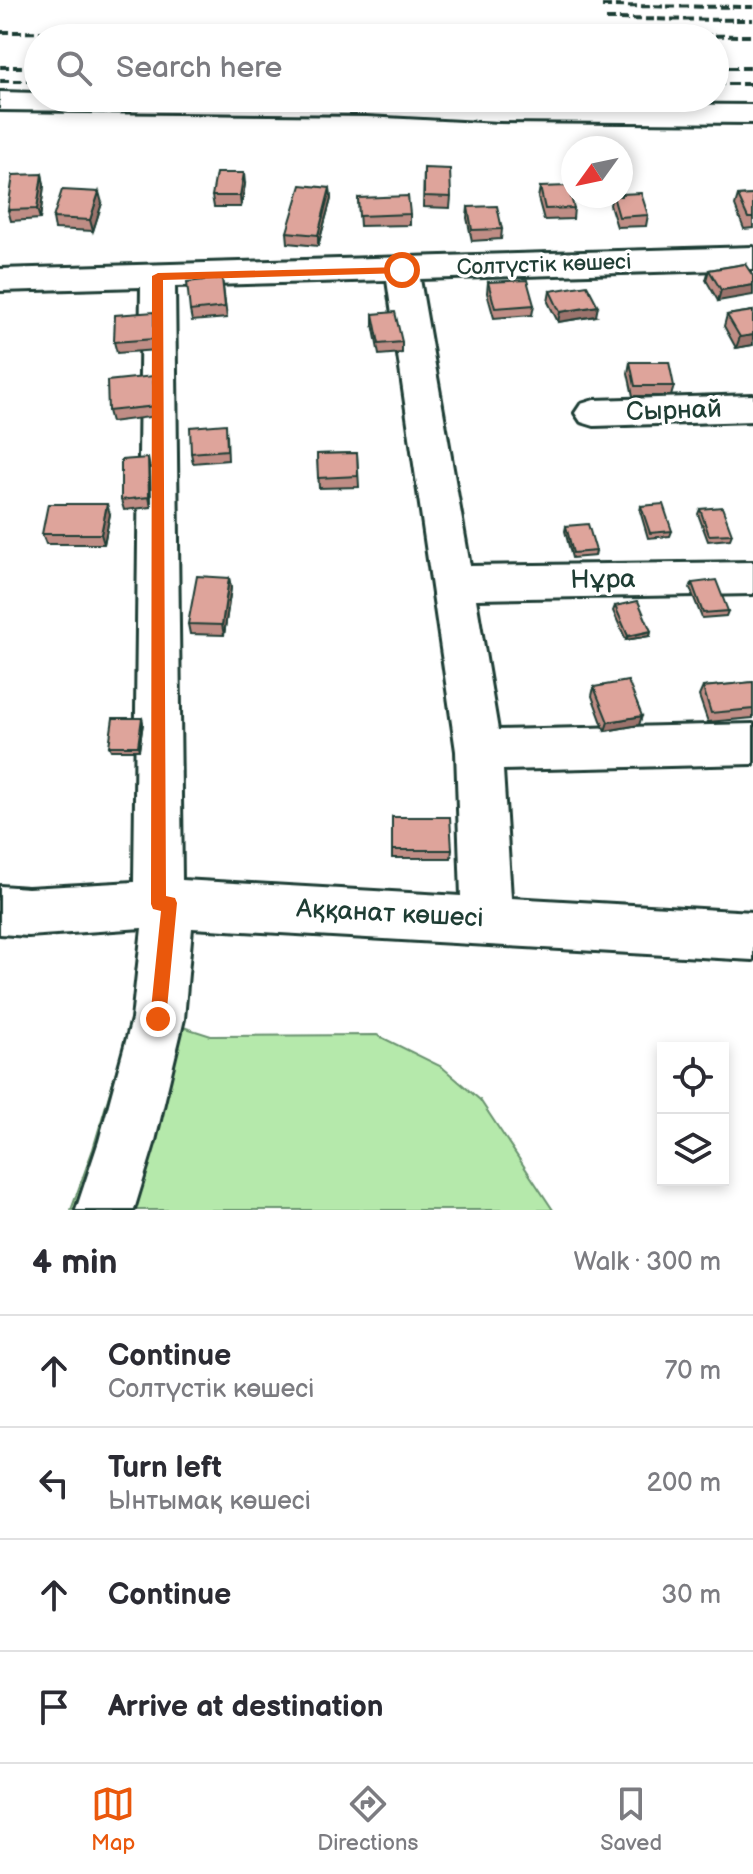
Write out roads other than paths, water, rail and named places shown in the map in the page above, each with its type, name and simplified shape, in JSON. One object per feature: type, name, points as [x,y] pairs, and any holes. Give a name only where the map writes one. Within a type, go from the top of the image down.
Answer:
[{"type":"street","points":[[0,101],[24,101]]},
{"type":"street","points":[[499,112],[753,114]]},
{"type":"street","name":"Солтүстік көшесі","points":[[0,280],[753,258]]},
{"type":"street","points":[[402,270],[479,751],[487,919]]},
{"type":"street","points":[[105,1210],[127,1141],[158,1019],[164,904],[158,276]]},
{"type":"street","name":"Сырнай","points":[[594,413],[753,408]]},
{"type":"street","name":"Нұра","points":[[452,583],[753,578]]},
{"type":"street","points":[[479,751],[753,744]]},
{"type":"street","name":"Аққанат көшесі","points":[[14,911],[164,904],[487,919],[753,936]]},
{"type":"railway","points":[[602,6],[753,7]]},
{"type":"railway","points":[[606,19],[753,20]]},
{"type":"railway","points":[[0,32],[24,32]]},
{"type":"railway","points":[[729,36],[753,36]]},
{"type":"railway","points":[[0,67],[24,67]]},
{"type":"railway","points":[[729,68],[753,68]]},
{"type":"railway","points":[[0,81],[24,81]]},
{"type":"railway","points":[[729,84],[753,84]]}]
